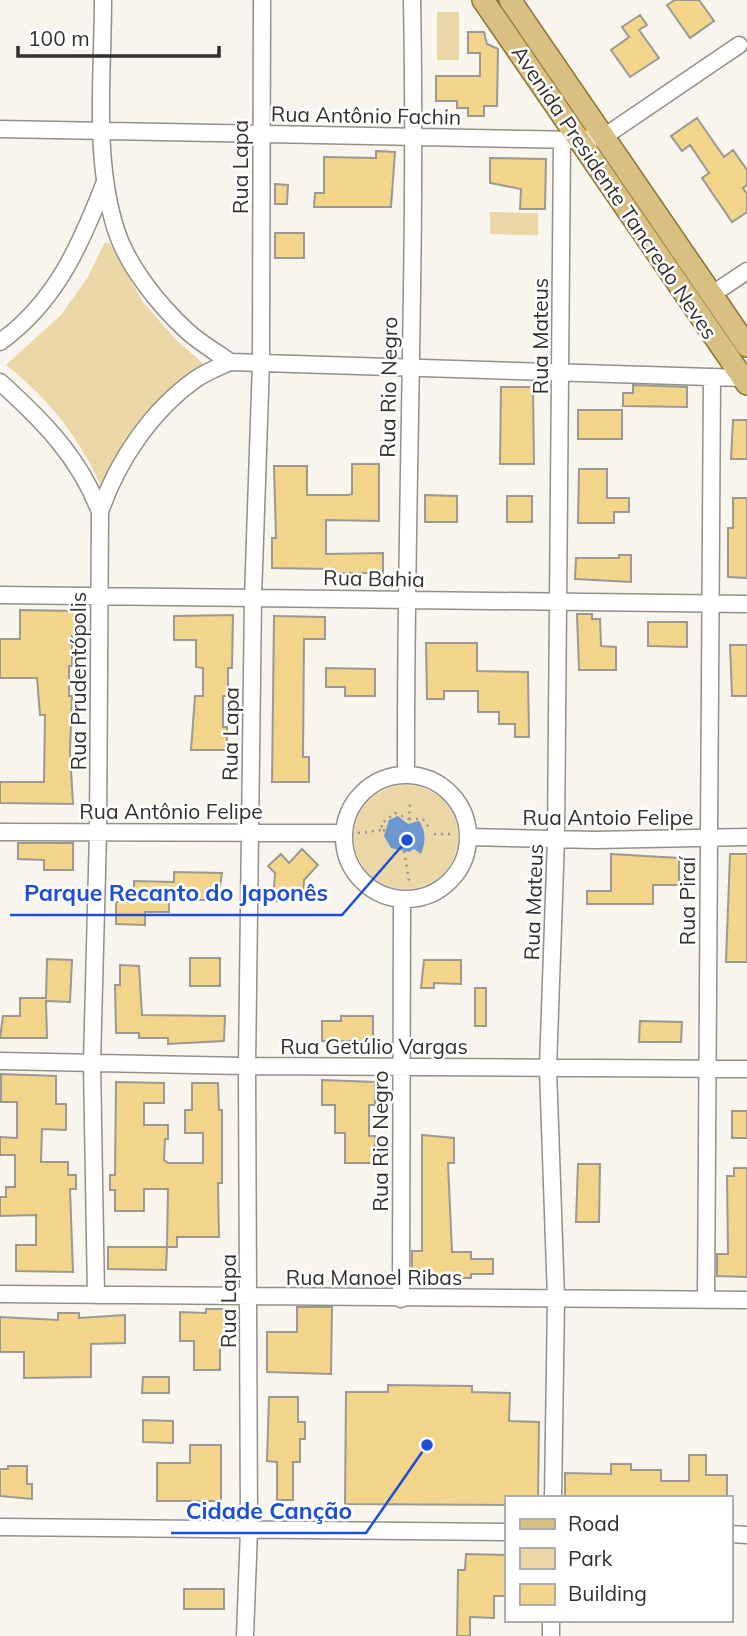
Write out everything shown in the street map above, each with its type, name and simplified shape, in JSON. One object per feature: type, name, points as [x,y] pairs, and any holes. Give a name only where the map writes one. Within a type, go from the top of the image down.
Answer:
[{"type":"main road","name":"Avenida Presidente Tancredo Neves","points":[[483,0],[571,140],[745,381]]},
{"type":"main road","name":"Avenida Presidente Tancredo Neves","points":[[510,0],[747,346]]},
{"type":"street","points":[[103,0],[102,130],[105,182],[116,231],[157,300],[188,332],[230,362]]},
{"type":"street","name":"Rua Lapa","points":[[245,1636],[249,1530],[249,831],[261,362],[262,0]]},
{"type":"street","name":"Rua Rio Negro","points":[[406,774],[405,600],[415,136],[412,0]]},
{"type":"street","points":[[605,136],[739,45]]},
{"type":"street","name":"Rua Antônio Fachin","points":[[0,129],[571,140],[605,136]]},
{"type":"street","name":"Rua Mateus","points":[[553,1496],[556,1299],[548,1068],[556,839],[562,372],[571,140]]},
{"type":"street","points":[[0,342],[41,307],[65,273],[105,182]]},
{"type":"street","points":[[711,295],[747,271]]},
{"type":"street","name":"Rua Prudentópolis","points":[[96,1295],[92,1063],[98,832],[100,512],[120,467],[150,422],[196,379],[230,362],[409,365],[712,377],[745,381]]},
{"type":"street","name":"Rua Piraí","points":[[706,1300],[712,377]]},
{"type":"street","points":[[0,382],[61,442],[89,482],[100,512]]},
{"type":"street","name":"Rua Bahia","points":[[0,595],[747,604]]},
{"type":"street","points":[[406,774],[425,777],[450,793],[465,818],[465,857],[456,875],[432,893],[383,895],[359,878],[345,852],[349,833],[347,814],[363,791],[387,777],[406,774]]},
{"type":"street","name":"Rua Antônio Felipe","points":[[0,832],[349,833]]},
{"type":"street","name":"Rua Antoio Felipe","points":[[463,836],[556,839],[747,837]]},
{"type":"street","name":"Rua Rio Negro","points":[[401,1298],[401,1067],[406,894]]},
{"type":"street","name":"Rua Getúlio Vargas","points":[[0,1061],[247,1066],[747,1069]]},
{"type":"street","name":"Rua Manoel Ribas","points":[[0,1294],[747,1300]]},
{"type":"street","points":[[0,1527],[505,1532]]},
{"type":"path","points":[[409,819],[410,802]]},
{"type":"path","points":[[383,830],[381,824],[395,813],[409,819],[423,819],[430,829]]},
{"type":"path","points":[[349,833],[383,830],[401,834]]},
{"type":"path","points":[[434,835],[463,836]]},
{"type":"path","points":[[404,851],[406,894]]},
{"type":"green space","points":[[437,12],[459,12],[459,60],[437,60]]},
{"type":"green space","points":[[490,212],[538,213],[538,235],[490,234]]},
{"type":"green space","points":[[105,242],[110,244],[143,302],[176,340],[206,366],[172,390],[145,419],[102,488],[83,452],[62,421],[22,378],[6,365],[61,315],[88,277]]},
{"type":"green space","points":[[406,785],[426,789],[443,800],[454,817],[458,837],[454,857],[443,874],[426,885],[406,889],[386,885],[369,874],[358,857],[354,837],[358,817],[369,800],[386,789]]},
{"type":"water","points":[[398,816],[408,824],[419,821],[424,837],[421,854],[414,849],[409,852],[391,848],[384,836],[389,820]]},
{"type":"building","points":[[675,0],[699,0],[714,21],[690,38],[667,5]]},
{"type":"building","points":[[640,15],[647,25],[639,30],[659,58],[630,77],[611,50],[629,37],[622,27]]},
{"type":"building","points":[[468,32],[484,32],[487,44],[498,49],[497,106],[484,106],[484,116],[468,116],[468,108],[457,108],[457,101],[436,101],[436,76],[480,76],[480,53],[468,53]]},
{"type":"building","points":[[697,118],[724,157],[733,150],[747,170],[747,185],[743,188],[747,194],[747,212],[732,222],[702,178],[709,173],[690,145],[682,151],[671,136]]},
{"type":"building","points":[[376,151],[395,152],[391,207],[314,207],[315,193],[324,193],[324,157],[376,158]]},
{"type":"building","points":[[490,158],[546,159],[545,209],[520,209],[521,189],[490,183]]},
{"type":"building","points":[[275,184],[288,185],[287,204],[275,204]]},
{"type":"building","points":[[275,233],[304,233],[304,258],[275,258]]},
{"type":"building","points":[[633,385],[687,387],[687,407],[623,406],[623,393],[633,393]]},
{"type":"building","points":[[501,387],[533,387],[534,464],[500,464]]},
{"type":"building","points":[[578,410],[622,410],[622,439],[578,439]]},
{"type":"building","points":[[733,420],[747,420],[747,459],[731,459]]},
{"type":"building","points":[[352,464],[379,464],[379,521],[326,520],[326,554],[383,553],[383,573],[327,573],[327,569],[272,568],[272,538],[276,538],[274,466],[307,466],[307,495],[348,495],[352,494]]},
{"type":"building","points":[[579,469],[607,469],[607,498],[629,498],[629,512],[614,512],[614,523],[578,523]]},
{"type":"building","points":[[425,495],[457,496],[457,522],[425,522]]},
{"type":"building","points":[[507,496],[532,496],[532,522],[507,522]]},
{"type":"building","points":[[733,498],[747,498],[747,578],[728,577],[728,528],[733,528]]},
{"type":"building","points":[[619,555],[631,555],[631,582],[575,579],[576,558],[619,558]]},
{"type":"building","points":[[20,610],[79,611],[79,636],[72,636],[72,666],[69,666],[69,696],[72,696],[70,752],[73,804],[0,803],[0,782],[44,782],[45,715],[40,715],[37,678],[0,678],[0,639],[20,639]]},
{"type":"building","points":[[577,614],[592,614],[592,619],[600,619],[601,646],[616,647],[616,670],[579,670]]},
{"type":"building","points":[[233,615],[232,668],[228,668],[228,696],[223,696],[223,727],[227,727],[227,750],[191,750],[195,696],[203,696],[203,668],[196,667],[196,640],[174,640],[174,616]]},
{"type":"building","points":[[274,616],[325,617],[325,639],[304,639],[303,757],[309,757],[309,782],[272,782]]},
{"type":"building","points":[[648,622],[687,622],[687,647],[648,646]]},
{"type":"building","points":[[426,643],[477,643],[477,671],[528,672],[529,737],[515,737],[515,724],[499,724],[499,712],[478,712],[478,691],[444,691],[444,699],[427,699]]},
{"type":"building","points":[[730,645],[747,645],[747,696],[732,696]]},
{"type":"building","points":[[326,668],[375,669],[375,696],[345,696],[345,687],[326,687]]},
{"type":"building","points":[[18,843],[73,843],[73,870],[44,870],[44,860],[18,859]]},
{"type":"building","points":[[302,849],[318,865],[304,880],[303,901],[273,901],[275,873],[268,866],[281,854],[289,863]]},
{"type":"building","points":[[611,854],[679,858],[679,885],[653,885],[653,904],[587,904],[587,891],[611,891]]},
{"type":"building","points":[[730,854],[747,854],[747,962],[726,962]]},
{"type":"building","points":[[174,872],[222,873],[218,900],[169,900],[169,912],[145,912],[145,925],[116,924],[116,902],[134,902],[134,881],[174,882]]},
{"type":"building","points":[[190,958],[220,958],[220,986],[190,986]]},
{"type":"building","points":[[47,959],[72,960],[70,1002],[46,1001],[47,1038],[0,1038],[3,1016],[20,1016],[20,998],[46,998]]},
{"type":"building","points":[[424,960],[461,960],[461,984],[434,983],[434,988],[421,988]]},
{"type":"building","points":[[120,965],[139,966],[142,1015],[225,1016],[224,1041],[168,1044],[168,1038],[139,1038],[139,1033],[116,1033],[115,985],[120,985]]},
{"type":"building","points":[[475,988],[486,988],[486,1026],[475,1026]]},
{"type":"building","points":[[341,1016],[373,1016],[373,1041],[322,1041],[322,1021],[341,1021]]},
{"type":"building","points":[[640,1021],[682,1022],[681,1042],[639,1042]]},
{"type":"building","points":[[1,1074],[56,1076],[56,1104],[66,1104],[66,1130],[42,1129],[41,1162],[68,1162],[68,1175],[76,1175],[76,1189],[70,1189],[73,1272],[16,1271],[16,1245],[36,1245],[36,1215],[0,1216],[0,1197],[6,1197],[6,1187],[15,1187],[15,1155],[0,1155],[0,1137],[17,1138],[17,1102],[1,1102]]},
{"type":"building","points":[[322,1080],[375,1082],[375,1105],[369,1105],[369,1136],[375,1136],[375,1163],[345,1163],[345,1133],[335,1133],[335,1105],[322,1105]]},
{"type":"building","points":[[116,1082],[164,1083],[164,1103],[144,1103],[144,1125],[168,1125],[164,1160],[168,1163],[203,1163],[203,1133],[185,1133],[185,1110],[192,1110],[192,1083],[218,1083],[219,1110],[222,1110],[222,1183],[218,1183],[219,1237],[177,1237],[177,1247],[167,1247],[168,1189],[144,1189],[144,1211],[115,1211],[115,1190],[110,1190],[110,1175],[115,1175]]},
{"type":"building","points":[[732,1111],[747,1111],[747,1138],[732,1138]]},
{"type":"building","points":[[422,1135],[454,1138],[454,1163],[448,1163],[452,1252],[471,1252],[471,1259],[493,1259],[493,1274],[471,1274],[471,1278],[412,1277],[412,1251],[422,1251]]},
{"type":"building","points":[[578,1164],[600,1164],[599,1222],[576,1222]]},
{"type":"building","points":[[734,1168],[747,1168],[747,1277],[717,1276],[717,1254],[728,1254],[727,1176],[734,1176]]},
{"type":"building","points":[[108,1247],[167,1247],[166,1270],[108,1269]]},
{"type":"building","points":[[297,1307],[332,1307],[331,1374],[267,1372],[267,1332],[297,1332]]},
{"type":"building","points":[[206,1309],[225,1309],[225,1348],[220,1348],[220,1370],[194,1370],[194,1341],[180,1341],[180,1312],[206,1313]]},
{"type":"building","points":[[58,1313],[79,1313],[79,1318],[125,1315],[125,1343],[91,1344],[91,1377],[24,1378],[24,1352],[0,1352],[0,1317],[58,1320]]},
{"type":"building","points":[[143,1377],[169,1377],[169,1393],[142,1393]]},
{"type":"building","points":[[388,1385],[472,1386],[472,1392],[510,1393],[509,1421],[539,1422],[538,1496],[505,1496],[505,1505],[345,1504],[346,1392],[388,1392]]},
{"type":"building","points":[[269,1397],[298,1397],[298,1422],[305,1422],[305,1439],[300,1439],[300,1462],[293,1462],[293,1500],[277,1500],[277,1462],[267,1461]]},
{"type":"building","points":[[143,1420],[173,1421],[173,1443],[143,1442]]},
{"type":"building","points":[[190,1445],[221,1445],[221,1501],[157,1501],[157,1463],[190,1463]]},
{"type":"building","points":[[689,1455],[706,1455],[706,1475],[727,1475],[727,1496],[565,1496],[565,1473],[611,1474],[611,1464],[631,1464],[631,1470],[661,1470],[661,1481],[689,1481]]},
{"type":"building","points":[[8,1466],[27,1466],[27,1484],[32,1484],[32,1499],[0,1496],[0,1469],[8,1469]]},
{"type":"building","points":[[466,1554],[505,1555],[505,1596],[494,1596],[494,1618],[470,1617],[470,1636],[457,1636],[458,1570],[465,1570]]},
{"type":"building","points":[[184,1589],[224,1589],[224,1609],[184,1609]]},
{"type":"place","name":"Parque Recanto do Japonês","points":[[407,840]]},
{"type":"place","name":"Cidade Canção","points":[[427,1445]]}]
